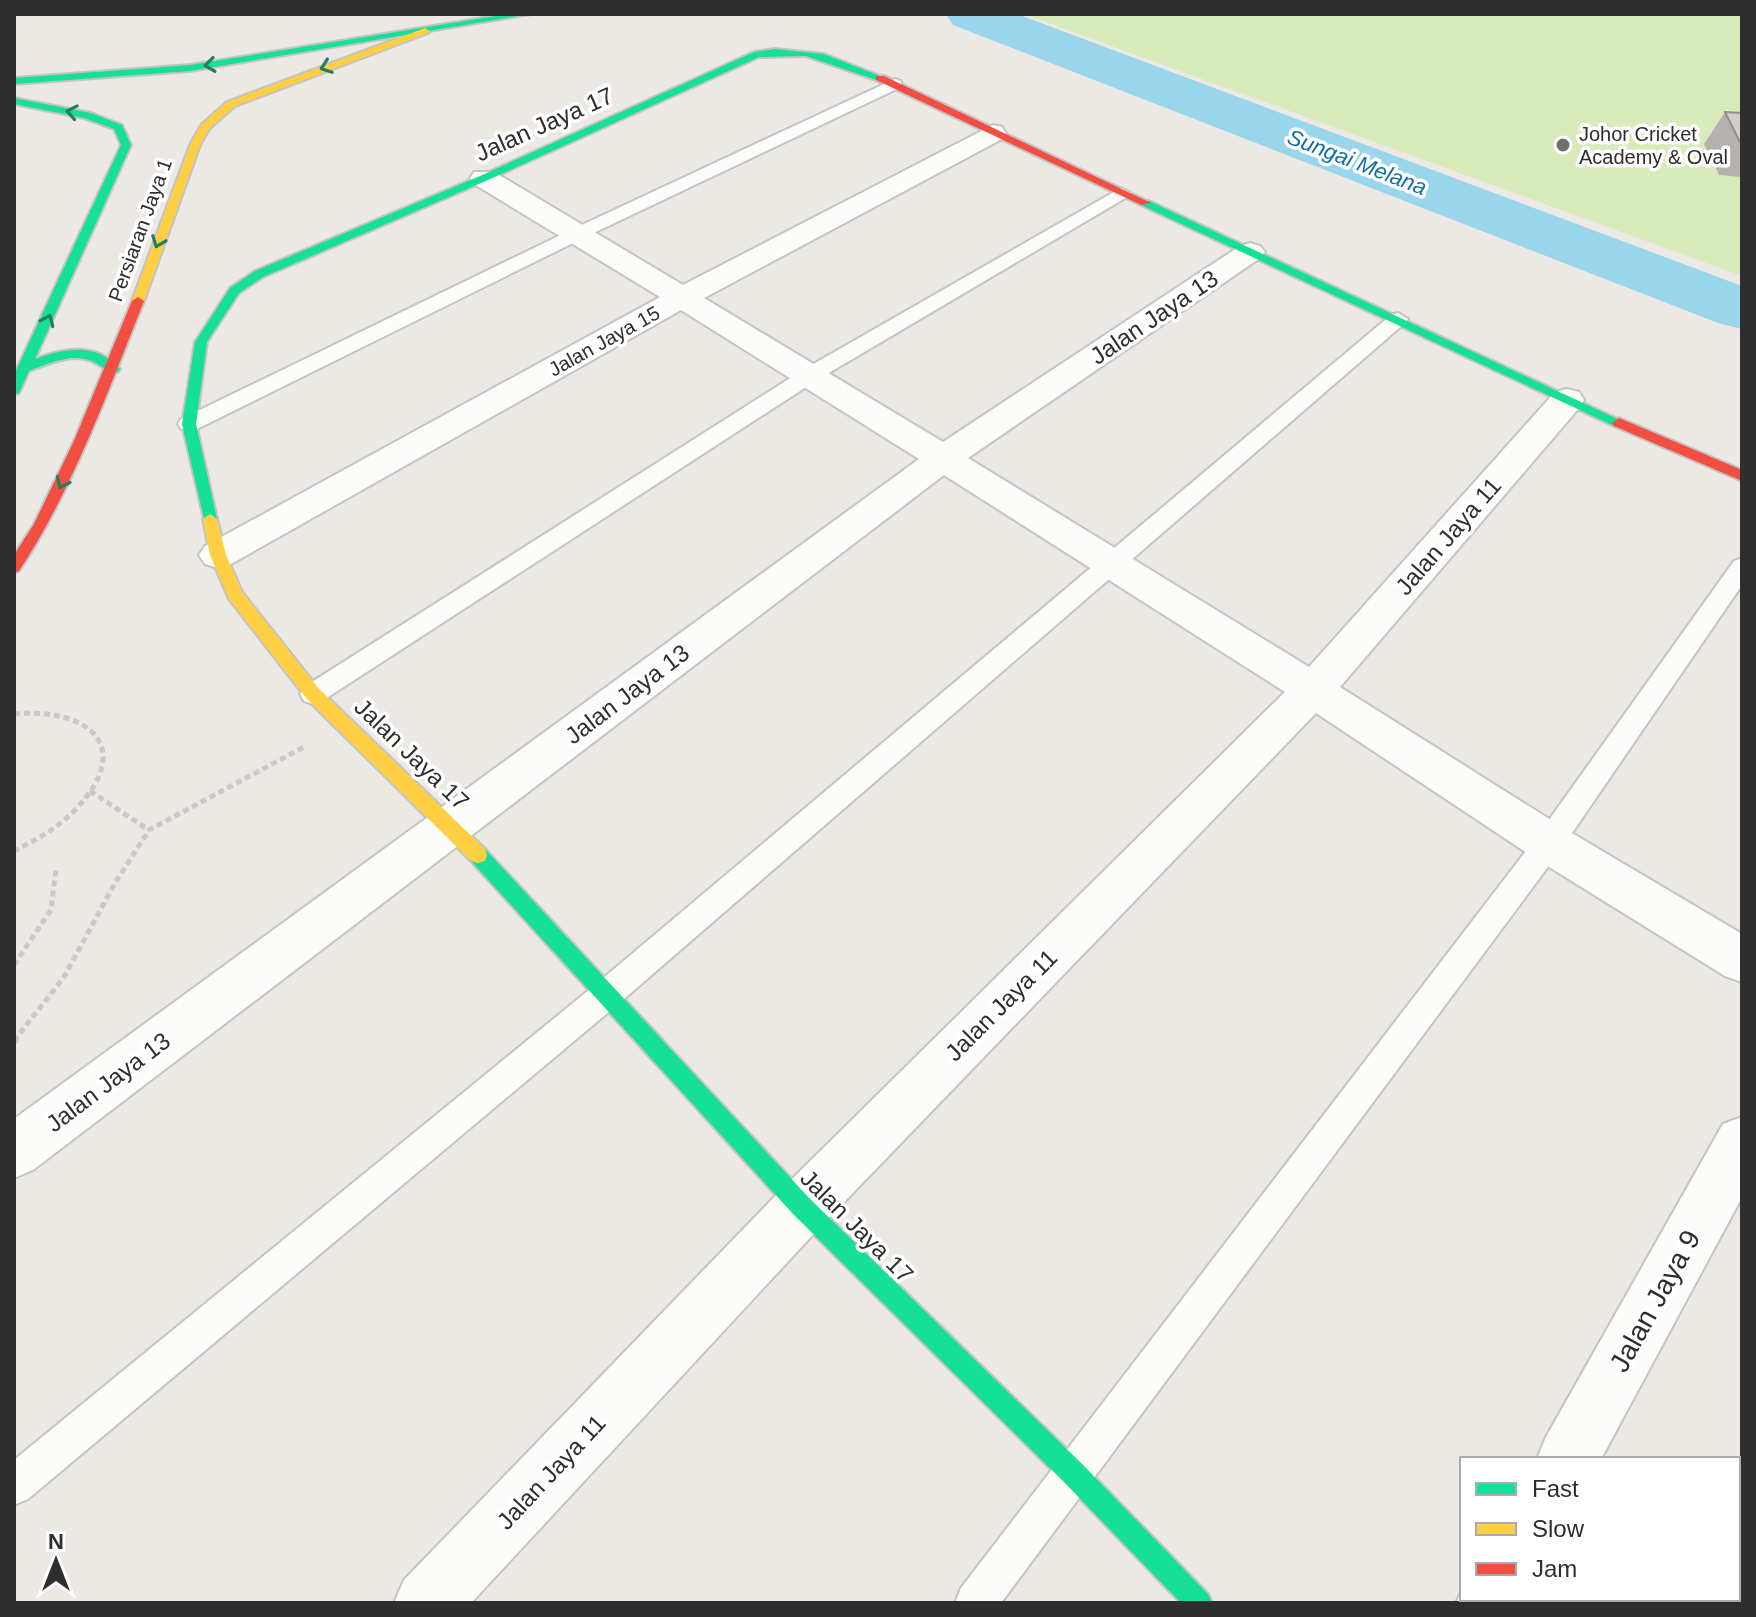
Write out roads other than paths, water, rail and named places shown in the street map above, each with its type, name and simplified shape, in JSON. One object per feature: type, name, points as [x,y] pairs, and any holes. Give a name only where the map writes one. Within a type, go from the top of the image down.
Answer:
[{"type":"street","points":[[14,81],[190,68],[526,14]]},
{"type":"street","name":"Persiaran Jaya 1","points":[[14,567],[40,527],[113,369],[195,145],[205,127],[231,104],[425,31]]},
{"type":"street","name":"Jalan Jaya 17","points":[[895,84],[819,54],[778,50],[757,54],[484,178],[259,274],[234,291],[201,342],[189,424],[218,555],[235,595],[313,694],[451,825],[802,1207],[1073,1473],[1199,1603]]},
{"type":"street","points":[[895,84],[993,133],[1567,400],[1742,476]]},
{"type":"street","name":"Persiaran Jaya 1","points":[[14,101],[87,115],[118,127],[126,145],[14,390]]},
{"type":"street","name":"Jalan Jaya 15","points":[[218,555],[681,298],[993,133]]},
{"type":"street","points":[[484,178],[810,375],[941,460],[1313,690],[1549,843],[1742,960]]},
{"type":"street","name":"Jalan Jaya 13","points":[[14,1151],[941,460],[1250,252]]},
{"type":"street","points":[[26,368],[53,356],[94,352],[105,356],[113,369]]},
{"type":"street","name":"Jalan Jaya 11","points":[[427,1603],[802,1207],[1313,690],[1567,400]]},
{"type":"street","name":"Jalan Jaya 9","points":[[1569,1457],[1742,1143]]},
{"type":"lane","points":[[189,424],[575,235],[895,84]]},
{"type":"lane","points":[[313,694],[810,375],[1121,193]]},
{"type":"lane","points":[[14,1485],[606,995],[1398,319]]},
{"type":"lane","points":[[976,1603],[1549,843],[1742,567]]},
{"type":"waterway","name":"Sungai Melana","points":[[971,14],[1742,309]]},
{"type":"place","name":"Johor Cricket Academy & Oval","points":[[1563,145]]}]
